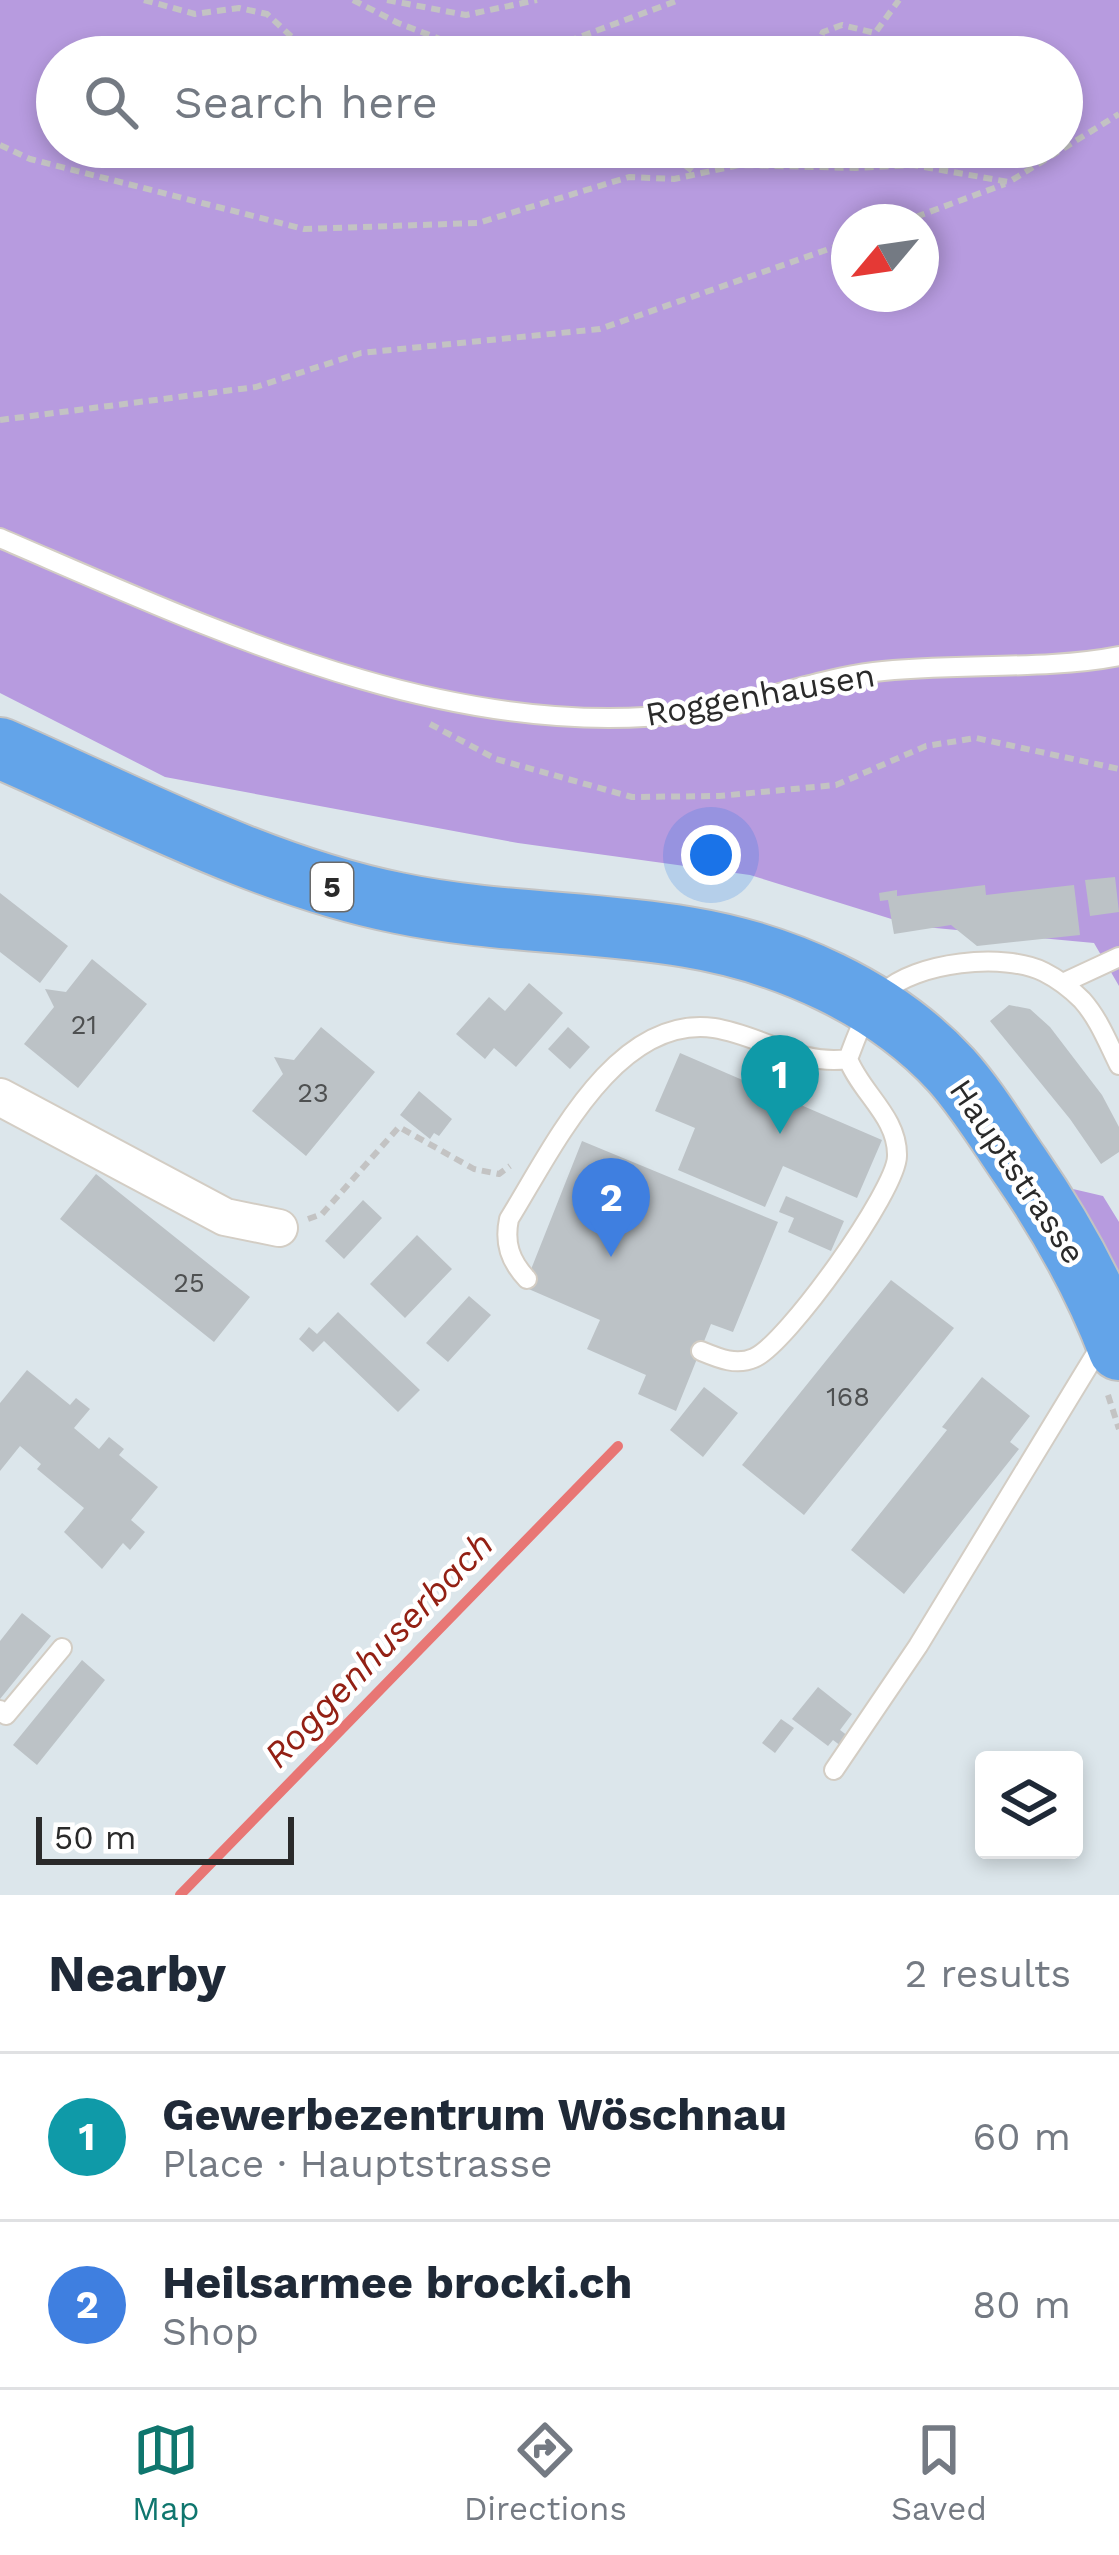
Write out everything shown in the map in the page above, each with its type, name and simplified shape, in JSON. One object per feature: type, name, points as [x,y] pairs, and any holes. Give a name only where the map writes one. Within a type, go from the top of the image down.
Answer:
[{"type":"main road","name":"Hauptstrasse","points":[[0,748],[241,854],[328,886],[400,904],[687,937],[752,951],[814,974],[859,1032],[917,1038],[951,1070],[1055,1217],[1108,1345]]},
{"type":"street","points":[[0,1097],[225,1217],[280,1228]]},
{"type":"lane","name":"Roggenhausen","points":[[0,538],[310,664],[412,696],[519,711],[612,717],[669,714],[872,672],[1119,656]]},
{"type":"lane","points":[[1063,983],[1119,957]]},
{"type":"lane","points":[[527,1279],[505,1238],[508,1219],[591,1091],[633,1048],[671,1031],[712,1028],[778,1051],[829,1061],[906,976],[967,963],[1041,970],[1063,983],[1094,1014],[1119,1066]]},
{"type":"lane","points":[[701,1351],[733,1361],[759,1356],[771,1348],[830,1274],[893,1178],[895,1135],[885,1115],[856,1082],[859,1032]]},
{"type":"lane","points":[[834,1770],[1108,1345]]},
{"type":"lane","points":[[0,1710],[7,1715],[62,1648]]},
{"type":"path","points":[[144,0],[195,14],[239,8],[266,14],[291,36]]},
{"type":"path","points":[[353,0],[432,36]]},
{"type":"path","points":[[387,0],[466,15],[537,0]]},
{"type":"path","points":[[582,36],[679,0]]},
{"type":"path","points":[[821,36],[842,25],[875,33],[895,1]]},
{"type":"path","points":[[1083,136],[1119,114]]},
{"type":"path","points":[[0,146],[36,161]]},
{"type":"path","points":[[65,168],[304,229],[478,223],[629,177],[674,179],[722,168]]},
{"type":"path","points":[[688,168],[695,173]]},
{"type":"path","points":[[931,168],[1009,182]]},
{"type":"path","points":[[939,208],[1009,182],[1032,168]]},
{"type":"path","points":[[0,420],[256,387],[361,353],[601,328],[831,248]]},
{"type":"path","points":[[412,696],[432,728],[496,759],[632,796],[719,796],[836,785],[926,746],[976,738],[1119,769]]},
{"type":"path","points":[[280,1228],[322,1214],[399,1127],[428,1147],[486,1173],[499,1174],[518,1152]]},
{"type":"path","points":[[1108,1345],[1119,1429]]},
{"type":"shaded area","points":[[0,0],[1119,0],[1119,986],[1094,943],[914,926],[750,875],[518,843],[165,777],[0,693]]},
{"type":"shaded area","points":[[1073,1189],[1103,1196],[1119,1222],[1119,1289]]},
{"type":"building","points":[[1115,877],[1119,912],[1090,916],[1085,880]]},
{"type":"building","points":[[985,885],[986,895],[1074,885],[1080,935],[977,946],[951,925],[894,934],[888,900],[880,901],[879,893],[897,890],[897,896]]},
{"type":"building","points":[[0,893],[68,946],[40,983],[0,952]]},
{"type":"building","points":[[92,959],[147,1004],[78,1088],[24,1044],[54,1007],[45,989],[66,992]]},
{"type":"building","points":[[529,983],[563,1013],[516,1067],[494,1048],[485,1059],[456,1034],[489,997],[505,1011]]},
{"type":"building","points":[[1009,1005],[1030,1009],[1050,1027],[1102,1095],[1119,1127],[1119,1152],[1101,1164],[990,1021]]},
{"type":"building","points":[[321,1027],[375,1072],[306,1156],[252,1111],[283,1074],[274,1057],[294,1060]]},
{"type":"building","points":[[568,1027],[590,1047],[570,1069],[548,1049]]},
{"type":"building","points":[[680,1053],[882,1140],[857,1198],[783,1166],[765,1207],[678,1170],[695,1128],[655,1111]]},
{"type":"building","points":[[419,1091],[452,1119],[439,1136],[434,1133],[430,1139],[400,1115]]},
{"type":"building","points":[[582,1141],[778,1222],[733,1332],[711,1324],[676,1411],[638,1394],[646,1375],[587,1349],[600,1320],[524,1287]]},
{"type":"building","points":[[96,1174],[250,1297],[214,1342],[60,1219]]},
{"type":"building","points":[[786,1196],[844,1221],[831,1251],[788,1232],[794,1218],[779,1212]]},
{"type":"building","points":[[363,1200],[382,1218],[344,1259],[325,1241]]},
{"type":"building","points":[[417,1235],[452,1269],[405,1318],[370,1284]]},
{"type":"building","points":[[891,1280],[954,1328],[804,1515],[742,1465]]},
{"type":"building","points":[[469,1296],[491,1315],[448,1362],[426,1343]]},
{"type":"building","points":[[338,1312],[420,1390],[398,1412],[324,1341],[313,1352],[299,1339],[309,1327],[317,1334]]},
{"type":"building","points":[[27,1370],[70,1405],[76,1398],[90,1409],[74,1428],[99,1449],[109,1437],[124,1449],[119,1455],[158,1487],[131,1520],[145,1532],[130,1550],[123,1543],[102,1569],[64,1532],[84,1508],[37,1469],[41,1464],[20,1446],[0,1471],[0,1403]]},
{"type":"building","points":[[982,1377],[1030,1416],[1010,1442],[1019,1449],[904,1594],[851,1550],[947,1430],[942,1427]]},
{"type":"building","points":[[704,1387],[738,1413],[703,1457],[670,1430]]},
{"type":"building","points":[[22,1613],[51,1636],[0,1699],[0,1641]]},
{"type":"building","points":[[82,1660],[105,1680],[37,1765],[13,1745]]},
{"type":"building","points":[[818,1687],[852,1714],[840,1730],[848,1736],[841,1746],[833,1740],[828,1746],[792,1719]]},
{"type":"building","points":[[781,1719],[794,1728],[775,1753],[762,1743]]},
{"type":"waterway","name":"Roggenhuserbach","points":[[180,1895],[618,1446]]},
{"type":"place","name":"Gewerbezentrum Wöschnau","points":[[780,1134]]},
{"type":"place","name":"Heilsarmee brocki.ch","points":[[611,1257]]}]
